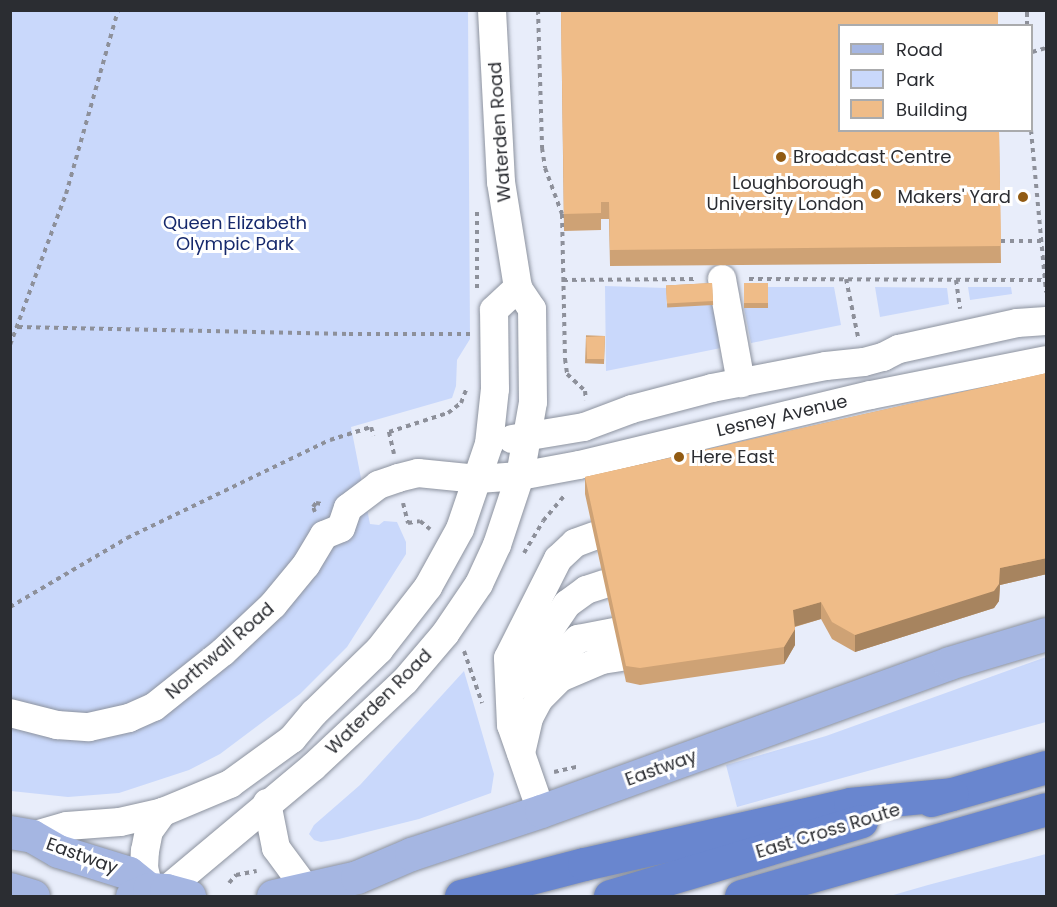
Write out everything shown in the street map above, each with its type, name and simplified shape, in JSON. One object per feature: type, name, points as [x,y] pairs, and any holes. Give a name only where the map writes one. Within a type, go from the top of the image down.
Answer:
[{"type":"highway","name":"East Cross Route","points":[[610,897],[1047,767]]},
{"type":"highway","points":[[461,897],[584,864],[840,806],[952,794]]},
{"type":"highway","name":"East Cross Route","points":[[743,896],[1047,809]]},
{"type":"main road","name":"Eastway","points":[[266,884],[307,890],[357,877],[411,854],[541,812],[949,663],[1047,634]]},
{"type":"main road","name":"Eastway","points":[[21,834],[58,851],[129,873],[159,893]]},
{"type":"main road","points":[[10,889],[33,897]]},
{"type":"street","name":"Waterden Road","points":[[159,893],[313,767],[405,681],[445,634],[479,584],[489,564],[520,476],[533,402],[532,309],[518,288],[497,144],[492,10]]},
{"type":"street","points":[[722,279],[741,383]]},
{"type":"street","name":"Waterden Road","points":[[21,834],[67,826],[120,822],[163,812],[230,784],[292,740],[314,713],[379,650],[438,571],[460,529],[489,444],[495,389],[494,310],[518,288]]},
{"type":"street","name":"Lesney Avenue","points":[[528,435],[585,427],[655,402],[741,383],[826,366],[864,362],[883,357],[899,349],[1017,323],[1047,321]]},
{"type":"street","name":"Lesney Avenue","points":[[520,476],[579,465],[871,395],[1047,360]]},
{"type":"street","points":[[489,444],[528,435]]},
{"type":"street","name":"Northwall Road","points":[[10,713],[57,725],[89,728],[129,718],[154,707],[256,622],[294,581],[324,535],[341,528],[347,509],[378,485],[418,473],[478,479],[520,476]]},
{"type":"street","points":[[541,812],[511,725],[508,658],[558,559],[575,543],[594,536]]},
{"type":"street","points":[[511,725],[522,670],[567,604],[586,590],[604,584]]},
{"type":"street","points":[[517,696],[578,639],[618,645],[602,660],[560,678],[539,699],[529,718],[521,755]]},
{"type":"street","points":[[267,803],[276,848],[307,890]]},
{"type":"street","points":[[159,893],[144,868],[149,831],[163,812]]},
{"type":"path","points":[[10,345],[66,194],[118,10]]},
{"type":"path","points":[[538,10],[542,148],[545,168],[562,214],[562,280],[566,292],[565,359],[567,374],[585,391],[586,408]]},
{"type":"path","points":[[1031,132],[1047,292]]},
{"type":"path","points":[[1001,241],[1047,241]]},
{"type":"path","points":[[846,279],[859,342]]},
{"type":"path","points":[[562,280],[1045,280]]},
{"type":"path","points":[[956,280],[960,312]]},
{"type":"path","points":[[18,327],[349,334],[478,334]]},
{"type":"path","points":[[392,444],[389,432],[448,413],[461,403],[467,382]]},
{"type":"path","points":[[10,607],[126,538],[330,440],[371,427],[374,436]]},
{"type":"path","points":[[522,557],[543,521],[569,488]]},
{"type":"path","points":[[405,510],[408,524],[420,521],[433,532]]},
{"type":"path","points":[[229,883],[236,875],[266,884]]},
{"type":"green space","name":"Queen Elizabeth Olympic Park","points":[[10,11],[468,11],[470,339],[457,360],[456,386],[452,398],[351,427],[370,524],[379,525],[384,521],[397,522],[406,542],[406,554],[347,647],[300,694],[220,754],[189,770],[119,793],[68,797],[11,791]]},
{"type":"green space","points":[[605,286],[666,288],[667,306],[713,305],[721,348],[606,371]]},
{"type":"green space","points":[[768,287],[834,287],[841,325],[751,343],[744,308],[768,307]]},
{"type":"green space","points":[[875,287],[947,288],[949,304],[880,317]]},
{"type":"green space","points":[[968,287],[1011,287],[1012,294],[970,300]]},
{"type":"green space","points":[[1046,657],[1046,722],[737,807],[726,765],[826,736]]},
{"type":"green space","points":[[464,671],[494,774],[491,793],[419,819],[339,839],[321,842],[314,840],[309,834],[314,825],[360,785]]},
{"type":"green space","points":[[1046,854],[1046,896],[890,896],[928,885]]},
{"type":"building","name":"Broadcast Centre","points":[[561,10],[998,10],[998,24],[838,24],[838,132],[999,132],[1001,246],[610,250],[609,202],[601,202],[601,213],[564,214]]},
{"type":"building","points":[[712,283],[713,301],[667,303],[666,285]]},
{"type":"building","points":[[744,283],[768,283],[768,303],[744,303]]},
{"type":"building","points":[[605,336],[604,359],[587,359],[586,337]]},
{"type":"building","points":[[1047,373],[1047,558],[1000,568],[999,584],[994,591],[855,635],[832,622],[821,602],[793,610],[795,629],[784,647],[640,668],[626,666],[585,477]]},
{"type":"place","name":"Broadcast Centre","points":[[781,157]]},
{"type":"place","name":"Loughborough University London","points":[[876,194]]},
{"type":"place","name":"Makers' Yard","points":[[1023,197]]},
{"type":"place","name":"Here East","points":[[679,457]]}]
